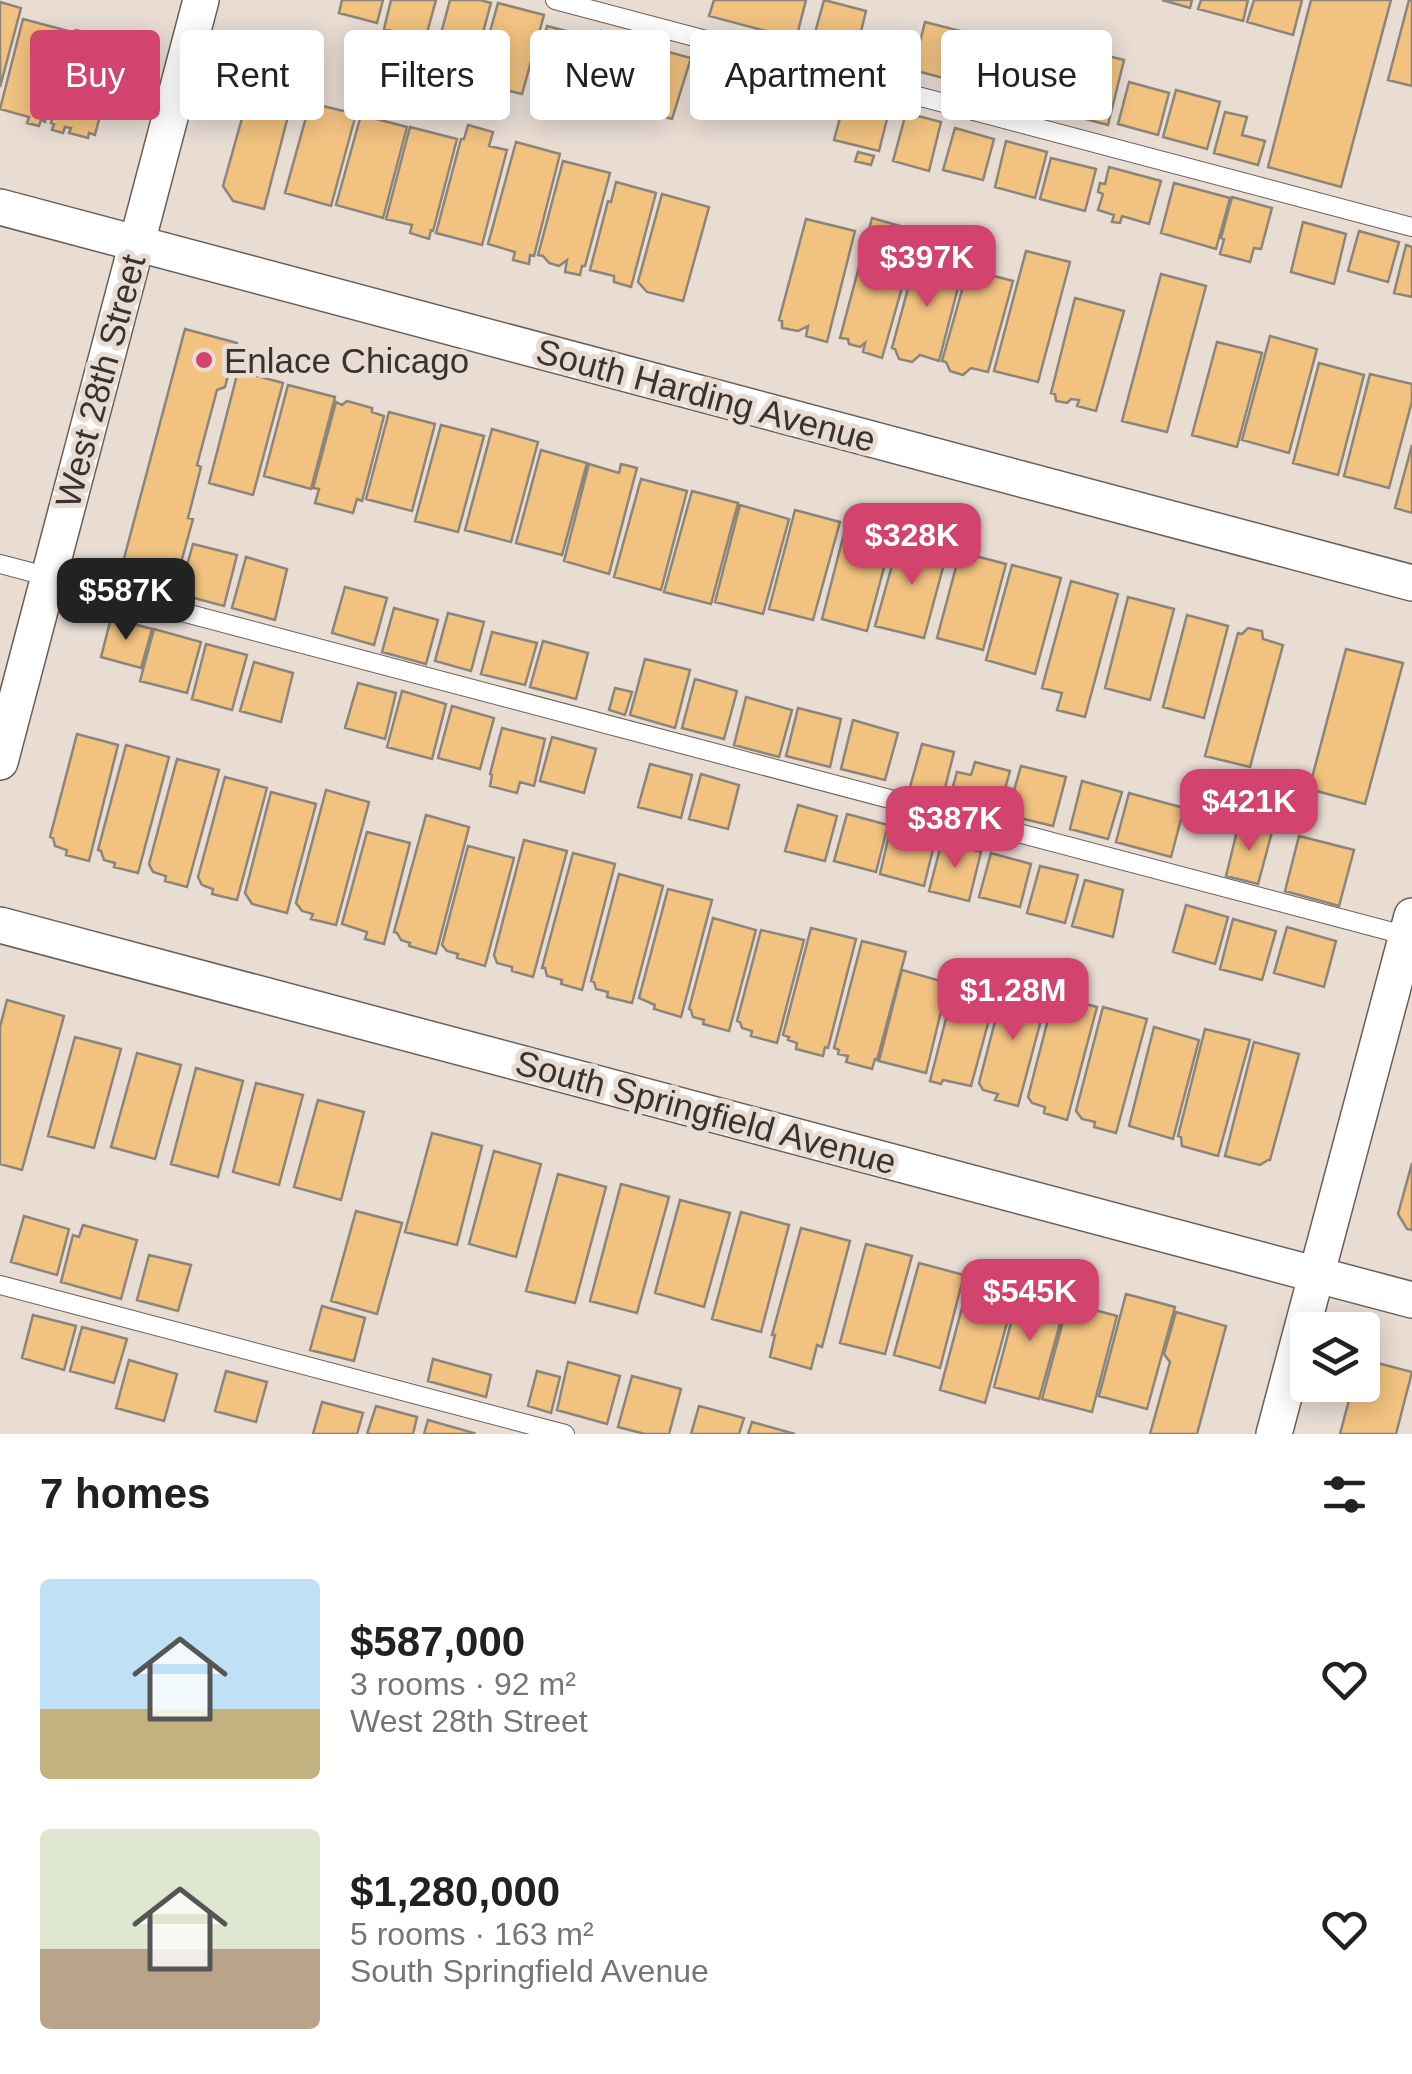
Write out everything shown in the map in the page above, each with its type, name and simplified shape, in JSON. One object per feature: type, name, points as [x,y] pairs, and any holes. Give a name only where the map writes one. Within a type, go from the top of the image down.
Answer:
[{"type":"street","name":"West 28th Street","points":[[0,762],[201,0]]},
{"type":"street","name":"South Harding Avenue","points":[[0,208],[1412,582]]},
{"type":"street","name":"South Springfield Avenue","points":[[0,925],[1412,1300]]},
{"type":"street","points":[[1274,1434],[1410,930]]},
{"type":"lane","points":[[554,0],[1412,228]]},
{"type":"lane","points":[[0,564],[1410,930]]},
{"type":"lane","points":[[0,1285],[565,1434]]},
{"type":"building","points":[[342,0],[383,0],[377,23],[339,13]]},
{"type":"building","points":[[391,0],[436,0],[428,30],[384,29]]},
{"type":"building","points":[[450,0],[491,3],[484,30],[442,30]]},
{"type":"building","points":[[714,0],[806,0],[798,30],[762,30],[709,16]]},
{"type":"building","points":[[824,0],[866,11],[861,30],[816,30]]},
{"type":"building","points":[[1162,0],[1192,0],[1190,8]]},
{"type":"building","points":[[1201,0],[1248,0],[1243,21],[1198,9]]},
{"type":"building","points":[[1254,0],[1302,0],[1293,35],[1247,22]]},
{"type":"building","points":[[1311,0],[1391,0],[1341,187],[1268,167]]},
{"type":"building","points":[[1412,0],[1412,86],[1388,80]]},
{"type":"building","points":[[0,2],[21,8],[0,87]]},
{"type":"building","points":[[498,3],[544,15],[540,30],[530,30],[530,65],[522,94],[510,91],[510,30],[490,30]]},
{"type":"building","points":[[23,19],[64,30],[30,30],[30,120],[41,120],[39,126],[27,123],[29,117],[0,109]]},
{"type":"building","points":[[925,22],[956,30],[941,30],[941,77],[921,72]]},
{"type":"building","points":[[670,52],[690,58],[670,118]]},
{"type":"building","points":[[1112,57],[1124,60],[1112,109]]},
{"type":"building","points":[[1129,82],[1169,93],[1158,135],[1118,124]]},
{"type":"building","points":[[1176,90],[1220,102],[1207,149],[1163,137]]},
{"type":"building","points":[[324,106],[344,111],[344,120],[354,120],[331,206],[285,193],[305,120],[324,120]]},
{"type":"building","points":[[1225,112],[1247,117],[1242,135],[1265,141],[1258,165],[1214,153]]},
{"type":"building","points":[[921,117],[941,122],[929,171],[893,161],[904,120],[921,120]]},
{"type":"building","points":[[99,120],[95,135],[89,133],[88,138],[69,133],[71,128],[65,127],[63,133],[52,130],[51,123]]},
{"type":"building","points":[[242,120],[287,120],[264,209],[233,201],[223,186]]},
{"type":"building","points":[[360,120],[380,120],[407,127],[383,218],[336,205]]},
{"type":"building","points":[[839,120],[887,120],[879,151],[834,140]]},
{"type":"building","points":[[468,125],[493,132],[489,146],[507,150],[482,245],[436,233]]},
{"type":"building","points":[[410,127],[457,139],[429,239],[410,233],[412,225],[386,219]]},
{"type":"building","points":[[955,128],[994,139],[983,180],[943,170]]},
{"type":"building","points":[[1006,141],[1047,152],[1035,198],[995,187]]},
{"type":"building","points":[[516,142],[560,154],[529,264],[513,260],[515,252],[488,244]]},
{"type":"building","points":[[858,152],[874,156],[871,165],[855,161]]},
{"type":"building","points":[[1051,158],[1096,169],[1085,211],[1040,199]]},
{"type":"building","points":[[563,161],[610,173],[580,275],[565,272],[567,260],[559,266],[538,255]]},
{"type":"building","points":[[1109,167],[1161,181],[1149,224],[1122,216],[1120,223],[1112,222],[1114,215],[1098,210],[1103,194],[1098,192],[1100,183],[1105,184]]},
{"type":"building","points":[[616,182],[656,193],[631,287],[614,282],[614,276],[590,270]]},
{"type":"building","points":[[1174,183],[1230,198],[1216,249],[1161,233]]},
{"type":"building","points":[[662,194],[709,207],[683,301],[647,292],[638,282]]},
{"type":"building","points":[[1232,197],[1272,208],[1261,249],[1254,248],[1250,262],[1220,254]]},
{"type":"building","points":[[872,218],[918,231],[882,358],[863,352],[865,343],[860,347],[840,338]]},
{"type":"building","points":[[806,219],[855,231],[827,342],[806,336],[808,326],[798,331],[782,328],[779,320]]},
{"type":"building","points":[[1303,222],[1346,234],[1334,284],[1291,272]]},
{"type":"building","points":[[1359,231],[1399,242],[1388,282],[1348,271]]},
{"type":"building","points":[[1406,245],[1412,247],[1412,297],[1394,293]]},
{"type":"building","points":[[1026,251],[1070,262],[1038,382],[994,371]]},
{"type":"building","points":[[917,255],[963,268],[939,361],[920,355],[912,362],[899,359],[892,348]]},
{"type":"building","points":[[968,269],[1013,281],[988,372],[971,368],[963,375],[950,371],[942,361]]},
{"type":"building","points":[[1161,274],[1206,286],[1167,432],[1122,421]]},
{"type":"building","points":[[1075,298],[1124,311],[1096,411],[1077,406],[1079,400],[1056,401],[1051,393]]},
{"type":"building","points":[[185,329],[237,343],[225,387],[217,390],[197,465],[201,467],[188,518],[193,519],[174,588],[154,583],[153,590],[118,581]]},
{"type":"building","points":[[1270,336],[1317,349],[1289,453],[1242,440]]},
{"type":"building","points":[[1217,342],[1262,353],[1237,447],[1192,435]]},
{"type":"building","points":[[1319,363],[1364,375],[1338,475],[1293,463]]},
{"type":"building","points":[[238,371],[283,383],[253,495],[209,483]]},
{"type":"building","points":[[1370,374],[1412,384],[1412,401],[1389,488],[1344,476]]},
{"type":"building","points":[[288,385],[335,397],[311,489],[264,476]]},
{"type":"building","points":[[347,401],[384,416],[362,501],[357,499],[353,513],[315,503],[319,489],[313,488],[336,402],[342,405]]},
{"type":"building","points":[[389,412],[435,424],[412,511],[366,499]]},
{"type":"building","points":[[441,425],[484,436],[458,532],[415,521]]},
{"type":"building","points":[[492,429],[538,442],[511,542],[465,530]]},
{"type":"building","points":[[1412,445],[1412,513],[1395,508]]},
{"type":"building","points":[[541,450],[587,463],[562,555],[516,543]]},
{"type":"building","points":[[589,464],[619,473],[621,464],[637,468],[609,574],[564,561]]},
{"type":"building","points":[[641,479],[687,491],[661,590],[614,577]]},
{"type":"building","points":[[692,491],[738,503],[711,604],[664,592]]},
{"type":"building","points":[[740,505],[789,519],[763,614],[715,602]]},
{"type":"building","points":[[795,510],[840,522],[813,620],[769,609]]},
{"type":"building","points":[[847,522],[893,534],[867,631],[822,619]]},
{"type":"building","points":[[900,537],[948,549],[924,638],[875,626]]},
{"type":"building","points":[[193,544],[237,555],[224,606],[179,594]]},
{"type":"building","points":[[960,552],[1006,564],[983,650],[937,638]]},
{"type":"building","points":[[246,557],[287,569],[275,620],[232,608]]},
{"type":"building","points":[[1012,565],[1061,578],[1035,674],[986,660]]},
{"type":"building","points":[[1071,581],[1118,594],[1085,717],[1057,710],[1062,693],[1042,688]]},
{"type":"building","points":[[345,587],[387,598],[374,645],[332,633]]},
{"type":"building","points":[[1128,597],[1174,609],[1150,700],[1105,688]]},
{"type":"building","points":[[394,608],[438,620],[426,664],[382,652]]},
{"type":"building","points":[[448,613],[484,622],[471,671],[435,661]]},
{"type":"building","points":[[1187,615],[1228,626],[1204,718],[1163,707]]},
{"type":"building","points":[[111,618],[152,629],[141,668],[101,657]]},
{"type":"building","points":[[1248,628],[1262,631],[1263,639],[1283,645],[1250,767],[1205,756],[1238,633]]},
{"type":"building","points":[[154,629],[201,642],[187,693],[140,681]]},
{"type":"building","points":[[492,632],[537,643],[525,685],[481,674]]},
{"type":"building","points":[[543,641],[588,653],[576,699],[530,687]]},
{"type":"building","points":[[206,644],[247,655],[232,710],[192,699]]},
{"type":"building","points":[[1346,649],[1403,663],[1365,804],[1309,789]]},
{"type":"building","points":[[645,659],[690,670],[675,728],[630,715]]},
{"type":"building","points":[[254,662],[293,673],[281,722],[240,711]]},
{"type":"building","points":[[695,679],[737,691],[724,739],[682,728]]},
{"type":"building","points":[[358,683],[396,693],[385,739],[345,728]]},
{"type":"building","points":[[615,688],[632,692],[625,715],[609,710]]},
{"type":"building","points":[[402,691],[446,704],[432,759],[387,747]]},
{"type":"building","points":[[746,697],[792,710],[779,757],[734,745]]},
{"type":"building","points":[[452,706],[494,718],[480,769],[438,758]]},
{"type":"building","points":[[798,708],[841,719],[830,767],[786,756]]},
{"type":"building","points":[[853,720],[898,733],[885,780],[841,769]]},
{"type":"building","points":[[502,728],[545,739],[534,786],[520,782],[517,793],[490,786]]},
{"type":"building","points":[[77,734],[118,745],[89,861],[66,855],[67,850],[55,846],[50,837]]},
{"type":"building","points":[[552,737],[596,749],[584,793],[540,781]]},
{"type":"building","points":[[922,744],[954,752],[943,796],[910,787]]},
{"type":"building","points":[[126,745],[169,757],[138,873],[114,867],[115,863],[104,860],[98,850]]},
{"type":"building","points":[[177,759],[219,770],[187,887],[165,881],[166,876],[153,872],[149,864]]},
{"type":"building","points":[[975,762],[1010,771],[998,814],[949,801],[957,772],[971,775]]},
{"type":"building","points":[[650,764],[692,775],[681,818],[638,807]]},
{"type":"building","points":[[1021,766],[1066,777],[1053,826],[1007,815]]},
{"type":"building","points":[[701,774],[739,785],[728,829],[689,819]]},
{"type":"building","points":[[225,777],[267,788],[237,900],[212,894],[213,889],[202,885],[198,877]]},
{"type":"building","points":[[1082,781],[1122,792],[1108,839],[1070,829]]},
{"type":"building","points":[[326,790],[369,802],[336,925],[311,919],[313,914],[302,911],[296,903]]},
{"type":"building","points":[[271,792],[316,804],[287,913],[252,904],[245,893]]},
{"type":"building","points":[[1129,793],[1184,808],[1171,857],[1116,842]]},
{"type":"building","points":[[798,805],[837,816],[825,861],[785,851]]},
{"type":"building","points":[[847,814],[888,825],[876,872],[834,861]]},
{"type":"building","points":[[426,815],[469,827],[436,954],[409,946],[394,932]]},
{"type":"building","points":[[1239,823],[1272,832],[1258,884],[1226,876]]},
{"type":"building","points":[[891,826],[936,837],[924,886],[880,874]]},
{"type":"building","points":[[367,832],[410,843],[384,944],[365,939],[367,932],[342,924]]},
{"type":"building","points":[[1299,836],[1354,850],[1339,906],[1285,891]]},
{"type":"building","points":[[524,840],[567,851],[533,977],[497,963],[494,955]]},
{"type":"building","points":[[942,841],[981,852],[969,901],[929,891]]},
{"type":"building","points":[[468,846],[514,858],[485,966],[457,958],[458,954],[442,945]]},
{"type":"building","points":[[573,853],[615,864],[582,990],[561,984],[562,980],[547,976],[542,968]]},
{"type":"building","points":[[991,853],[1031,864],[1020,907],[979,897]]},
{"type":"building","points":[[1040,866],[1078,875],[1065,923],[1027,913]]},
{"type":"building","points":[[619,874],[663,886],[632,1003],[607,997],[608,992],[596,989],[591,981]]},
{"type":"building","points":[[1085,880],[1123,890],[1113,937],[1072,926]]},
{"type":"building","points":[[668,889],[712,900],[681,1017],[654,1009],[655,1005],[639,998]]},
{"type":"building","points":[[1186,905],[1228,917],[1215,964],[1173,952]]},
{"type":"building","points":[[713,918],[756,930],[729,1031],[703,1024],[704,1020],[693,1017],[689,1009]]},
{"type":"building","points":[[1233,919],[1276,931],[1262,980],[1220,969]]},
{"type":"building","points":[[1287,927],[1336,941],[1324,987],[1274,973]]},
{"type":"building","points":[[811,928],[856,939],[823,1056],[796,1049],[797,1043],[783,1035]]},
{"type":"building","points":[[761,930],[804,940],[777,1043],[751,1036],[752,1031],[742,1028],[737,1021]]},
{"type":"building","points":[[862,941],[906,952],[872,1069],[846,1062],[848,1056],[838,1054],[839,1050],[834,1048]]},
{"type":"building","points":[[902,970],[948,983],[926,1073],[879,1061]]},
{"type":"building","points":[[957,976],[998,987],[971,1086],[930,1081]]},
{"type":"building","points":[[1005,983],[1048,994],[1018,1106],[995,1100],[998,1094],[983,1090],[979,1083]]},
{"type":"building","points":[[1054,996],[1097,1007],[1067,1120],[1044,1113],[1045,1107],[1032,1103],[1028,1097]]},
{"type":"building","points":[[7,1000],[64,1016],[22,1170],[0,1164],[0,1027]]},
{"type":"building","points":[[1103,1007],[1147,1019],[1116,1133],[1094,1127],[1095,1122],[1082,1119],[1076,1111]]},
{"type":"building","points":[[1154,1027],[1199,1040],[1173,1139],[1129,1126]]},
{"type":"building","points":[[1205,1029],[1250,1040],[1218,1156],[1182,1146],[1178,1136]]},
{"type":"building","points":[[75,1037],[121,1049],[94,1148],[48,1136]]},
{"type":"building","points":[[1254,1042],[1299,1054],[1270,1160],[1260,1165],[1225,1156]]},
{"type":"building","points":[[137,1053],[181,1065],[155,1159],[111,1147]]},
{"type":"building","points":[[196,1068],[243,1081],[218,1177],[171,1164]]},
{"type":"building","points":[[256,1083],[303,1095],[279,1185],[233,1172]]},
{"type":"building","points":[[318,1100],[364,1112],[341,1200],[294,1187]]},
{"type":"building","points":[[432,1133],[482,1146],[457,1245],[405,1232]]},
{"type":"building","points":[[494,1151],[541,1164],[516,1257],[469,1244]]},
{"type":"building","points":[[1412,1163],[1412,1230],[1407,1229],[1398,1214]]},
{"type":"building","points":[[558,1174],[606,1187],[575,1303],[526,1291]]},
{"type":"building","points":[[621,1184],[669,1197],[637,1313],[590,1301]]},
{"type":"building","points":[[680,1200],[730,1213],[704,1307],[655,1293]]},
{"type":"building","points":[[356,1211],[402,1223],[377,1314],[331,1301]]},
{"type":"building","points":[[741,1212],[789,1225],[761,1332],[712,1319]]},
{"type":"building","points":[[24,1216],[69,1229],[57,1275],[11,1262]]},
{"type":"building","points":[[83,1225],[137,1240],[121,1299],[61,1282],[73,1235],[79,1237]]},
{"type":"building","points":[[801,1228],[850,1241],[822,1347],[817,1345],[811,1369],[770,1357],[772,1335]]},
{"type":"building","points":[[866,1244],[912,1256],[885,1354],[840,1343]]},
{"type":"building","points":[[149,1255],[191,1265],[178,1311],[137,1300]]},
{"type":"building","points":[[919,1263],[964,1275],[940,1368],[894,1355]]},
{"type":"building","points":[[970,1278],[1016,1290],[985,1403],[940,1390]]},
{"type":"building","points":[[1020,1289],[1066,1302],[1039,1399],[994,1387]]},
{"type":"building","points":[[1126,1294],[1175,1307],[1147,1409],[1099,1396]]},
{"type":"building","points":[[1068,1303],[1117,1316],[1092,1412],[1042,1399]]},
{"type":"building","points":[[322,1306],[365,1318],[354,1361],[310,1350]]},
{"type":"building","points":[[1176,1312],[1226,1326],[1197,1434],[1150,1434],[1170,1362],[1164,1354]]},
{"type":"building","points":[[33,1315],[76,1326],[64,1370],[22,1358]]},
{"type":"building","points":[[82,1327],[127,1339],[114,1383],[70,1371]]},
{"type":"building","points":[[433,1359],[491,1375],[486,1397],[428,1381]]},
{"type":"building","points":[[129,1360],[177,1374],[164,1421],[116,1408]]},
{"type":"building","points":[[568,1362],[620,1376],[607,1424],[557,1410]]},
{"type":"building","points":[[1380,1364],[1412,1372],[1396,1434],[1340,1434],[1348,1402],[1380,1402]]},
{"type":"building","points":[[226,1371],[267,1382],[256,1422],[215,1411]]},
{"type":"building","points":[[537,1371],[560,1377],[551,1413],[528,1406]]},
{"type":"building","points":[[632,1376],[681,1389],[669,1434],[645,1434],[618,1427]]},
{"type":"building","points":[[322,1402],[363,1413],[357,1434],[313,1434]]},
{"type":"building","points":[[376,1406],[417,1417],[413,1434],[367,1434]]},
{"type":"building","points":[[699,1406],[744,1418],[739,1434],[691,1434]]},
{"type":"building","points":[[428,1420],[474,1433],[424,1434]]},
{"type":"building","points":[[752,1422],[795,1434],[748,1434]]},
{"type":"place","name":"Enlace Chicago","points":[[204,360]]}]
